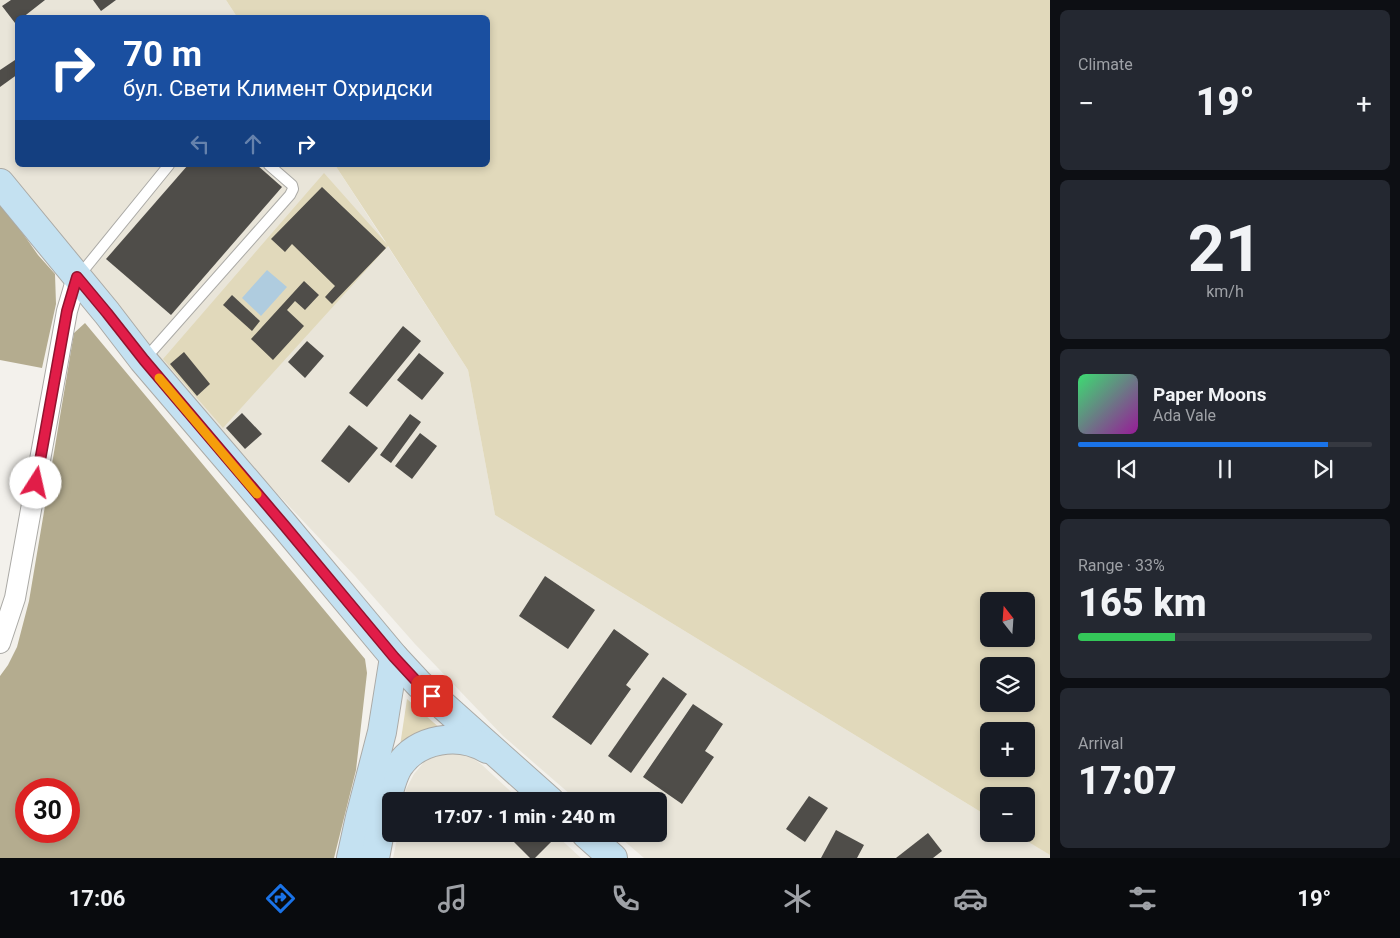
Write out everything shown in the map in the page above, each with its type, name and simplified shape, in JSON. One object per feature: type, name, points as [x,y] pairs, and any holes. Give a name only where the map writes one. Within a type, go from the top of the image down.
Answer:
[{"type":"main road","points":[[0,183],[144,360],[394,657],[419,684],[540,792]]},
{"type":"main road","points":[[351,858],[382,732],[394,657]]},
{"type":"main road","points":[[382,732],[382,792]]},
{"type":"main road","points":[[390,792],[399,767],[414,751],[445,740],[465,741],[482,746],[504,760]]},
{"type":"main road","points":[[375,858],[382,821]]},
{"type":"main road","points":[[595,842],[613,858]]},
{"type":"street","points":[[0,643],[15,598],[67,311],[77,277]]},
{"type":"lane","points":[[77,277],[167,167]]},
{"type":"lane","points":[[144,360],[290,195],[293,189],[292,184],[271,167]]},
{"type":"shaded area","points":[[0,0],[226,0],[236,15],[15,15],[15,167],[336,167],[468,370],[495,515],[980,811],[980,842],[1029,842],[1050,855],[1050,858],[644,858],[625,842],[667,842],[667,792],[568,792],[503,736],[107,313],[0,183]]},
{"type":"shaded area","points":[[226,0],[1050,0],[1050,855],[1028,842],[1035,842],[1035,787],[980,787],[980,811],[495,515],[468,370],[388,246],[223,428],[163,359],[324,173],[387,244],[336,167],[490,167],[490,15],[236,15]]},
{"type":"shaded area","points":[[0,201],[38,255],[55,274],[56,304],[42,368],[0,360]]},
{"type":"shaded area","points":[[85,323],[365,659],[367,673],[356,770],[334,858],[0,858],[0,676],[17,647],[29,601],[74,333]]},
{"type":"shaded area","points":[[407,699],[442,730],[400,746]]},
{"type":"shaded area","points":[[453,752],[468,755],[481,764],[511,792],[406,792],[414,774],[424,762],[438,755]]},
{"type":"shaded area","points":[[396,842],[564,842],[581,858],[393,858]]},
{"type":"water","points":[[267,270],[287,287],[261,316],[242,298]]},
{"type":"building","points":[[11,0],[45,0],[26,15],[15,15],[15,23],[2,6]]},
{"type":"building","points":[[93,0],[116,0],[101,11]]},
{"type":"building","points":[[15,60],[15,76],[0,87],[0,70]]},
{"type":"building","points":[[186,167],[259,167],[282,187],[171,315],[106,259]]},
{"type":"building","points":[[322,187],[386,248],[332,304],[325,297],[335,286],[292,244],[285,252],[271,239]]},
{"type":"building","points":[[304,281],[319,295],[305,310],[295,301],[287,310],[304,326],[273,360],[251,339]]},
{"type":"building","points":[[232,295],[260,321],[252,331],[223,305]]},
{"type":"building","points":[[403,326],[421,341],[367,407],[349,393]]},
{"type":"building","points":[[307,341],[324,356],[305,378],[288,362]]},
{"type":"building","points":[[184,352],[210,384],[197,396],[170,364]]},
{"type":"building","points":[[419,353],[444,373],[422,400],[397,380]]},
{"type":"building","points":[[242,413],[262,434],[245,449],[226,428]]},
{"type":"building","points":[[410,414],[421,422],[391,463],[380,455]]},
{"type":"building","points":[[349,425],[378,448],[349,483],[321,461]]},
{"type":"building","points":[[420,433],[437,446],[412,479],[395,466]]},
{"type":"building","points":[[545,576],[595,610],[568,649],[519,616]]},
{"type":"building","points":[[614,629],[649,654],[626,685],[631,689],[591,745],[552,717]]},
{"type":"building","points":[[663,677],[687,694],[631,773],[608,756]]},
{"type":"building","points":[[693,704],[723,724],[705,751],[714,757],[682,804],[643,777]]},
{"type":"building","points":[[809,796],[828,808],[805,842],[786,829]]},
{"type":"building","points":[[836,830],[864,845],[857,858],[821,858]]},
{"type":"building","points":[[928,833],[942,851],[933,858],[896,858]]},
{"type":"building","points":[[514,842],[551,842],[535,858],[530,858]]},
{"type":"slow traffic","points":[[159,378],[257,494]]},
{"type":"route","points":[[36,483],[67,311],[77,277],[144,360],[394,657],[432,696]]}]
